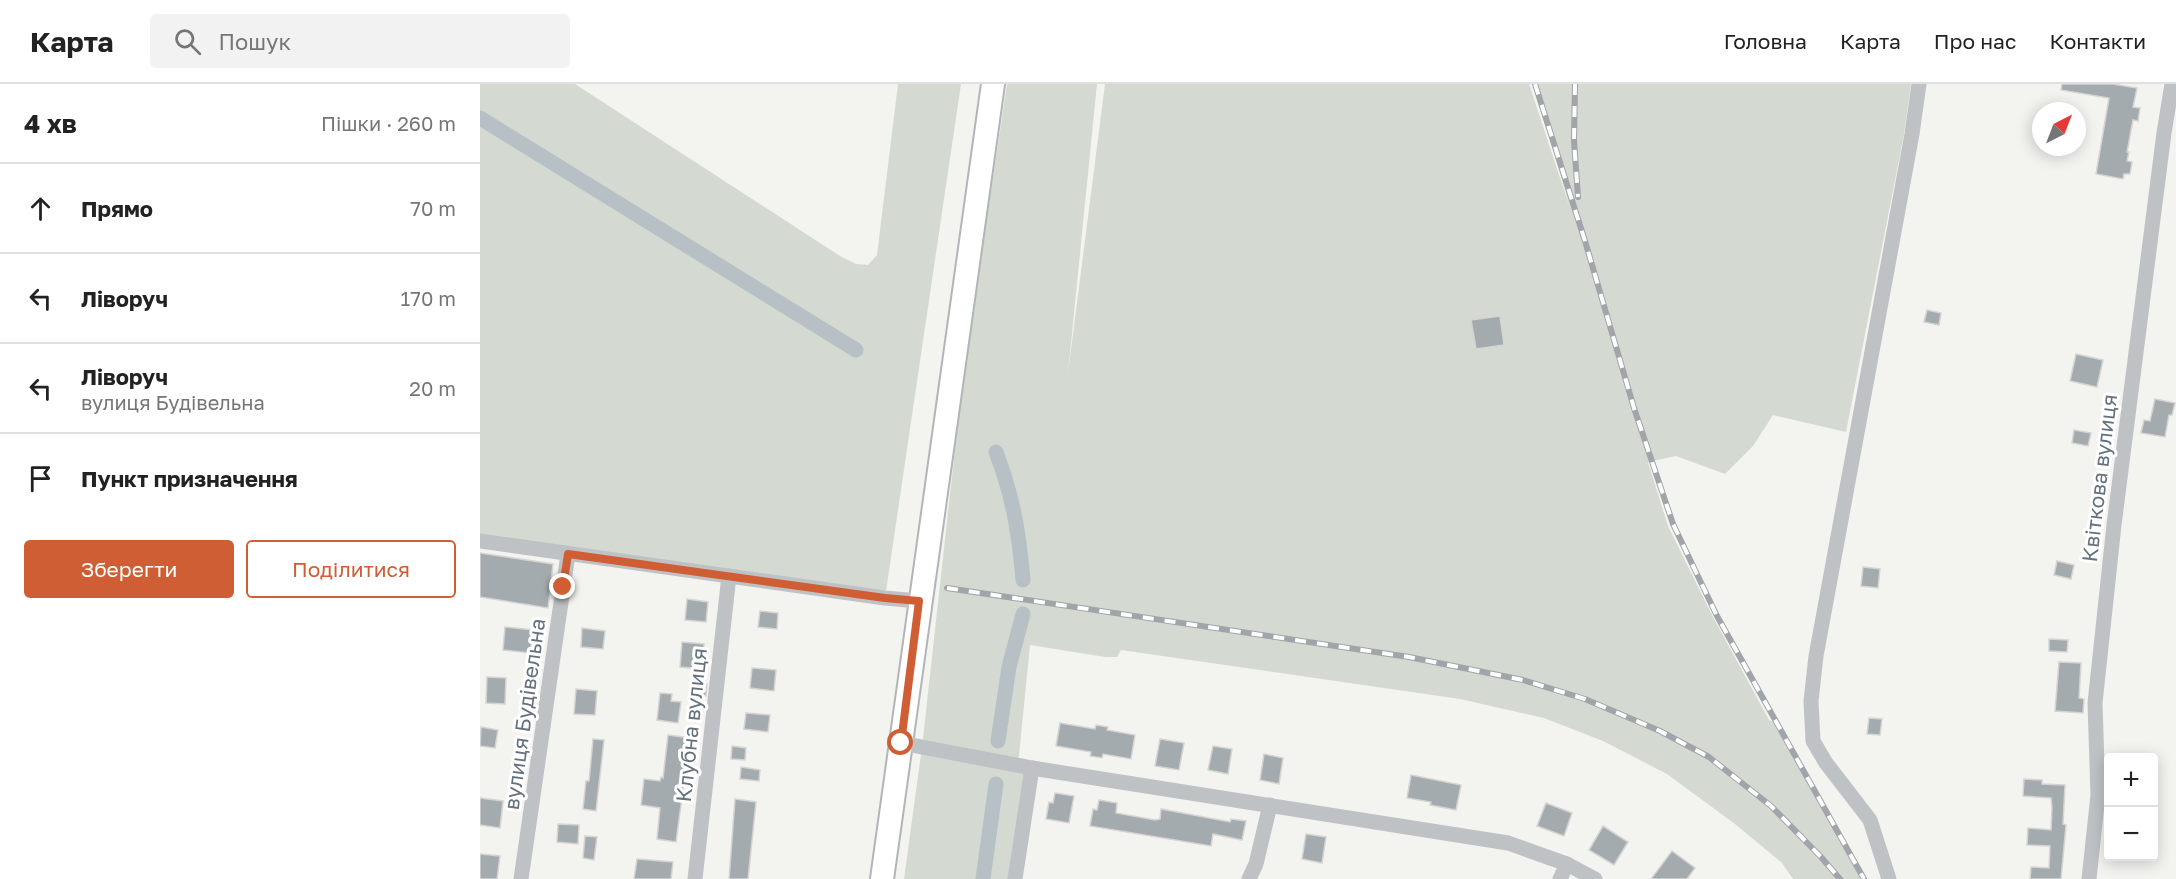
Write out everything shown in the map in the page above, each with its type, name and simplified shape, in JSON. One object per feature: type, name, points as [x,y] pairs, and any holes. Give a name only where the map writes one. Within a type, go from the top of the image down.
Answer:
[{"type":"main road","points":[[882,879],[993,84]]},
{"type":"street","points":[[1888,879],[1870,820],[1826,763],[1813,741],[1811,701],[1816,656],[1912,134],[1919,84]]},
{"type":"street","name":"Квіткова вулиця","points":[[2088,879],[2098,795],[2096,691],[2114,525],[2170,135],[2172,84]]},
{"type":"street","points":[[480,541],[919,601]]},
{"type":"street","name":"вулиця Будівельна","points":[[521,879],[568,554]]},
{"type":"street","name":"Клубна вулиця","points":[[695,879],[729,576]]},
{"type":"street","points":[[901,743],[1032,768],[1508,843],[1568,864],[1595,879]]},
{"type":"street","points":[[1015,879],[1032,768]]},
{"type":"street","points":[[1249,879],[1256,864],[1270,805]]},
{"type":"street","points":[[1560,879],[1568,864]]},
{"type":"shaded area","points":[[480,84],[575,84],[840,256],[856,264],[868,265],[877,255],[898,84],[961,84],[885,598],[480,541]]},
{"type":"shaded area","points":[[1007,84],[1097,84],[1068,373],[1105,84],[1529,84],[1570,208],[1534,84],[1911,84],[1904,134],[1846,432],[1773,415],[1753,446],[1725,474],[1676,456],[1648,462],[1668,526],[1713,617],[1769,720],[1777,723],[1864,879],[1793,879],[1782,863],[1735,824],[1667,774],[1603,741],[1544,718],[1460,699],[1121,650],[1117,657],[1105,657],[1030,645],[1018,765],[1032,768],[1016,879],[904,879],[922,747],[962,386]]},
{"type":"building","points":[[2062,84],[2113,84],[2137,88],[2133,107],[2140,108],[2138,121],[2133,120],[2127,152],[2129,152],[2127,161],[2132,162],[2130,174],[2124,174],[2123,179],[2096,174],[2109,98],[2061,90]]},
{"type":"building","points":[[1927,310],[1941,313],[1939,325],[1924,322]]},
{"type":"building","points":[[1500,316],[1504,345],[1476,349],[1471,320]]},
{"type":"building","points":[[2076,354],[2103,360],[2097,387],[2070,381]]},
{"type":"building","points":[[2155,399],[2175,403],[2172,415],[2169,415],[2165,437],[2141,433],[2144,420],[2150,421]]},
{"type":"building","points":[[2074,430],[2091,433],[2088,446],[2072,443]]},
{"type":"building","points":[[480,553],[553,564],[548,608],[480,597]]},
{"type":"building","points":[[2057,561],[2074,565],[2071,579],[2054,575]]},
{"type":"building","points":[[1863,567],[1880,569],[1878,588],[1861,586]]},
{"type":"building","points":[[687,599],[708,602],[706,622],[685,620]]},
{"type":"building","points":[[760,611],[778,613],[777,629],[758,627]]},
{"type":"building","points":[[505,627],[533,630],[530,653],[503,650]]},
{"type":"building","points":[[582,628],[605,631],[603,649],[581,647]]},
{"type":"building","points":[[2049,639],[2068,640],[2067,652],[2049,651]]},
{"type":"building","points":[[682,642],[704,644],[702,669],[680,667]]},
{"type":"building","points":[[2059,662],[2081,663],[2079,698],[2084,699],[2083,713],[2055,711]]},
{"type":"building","points":[[752,668],[776,670],[774,691],[750,688]]},
{"type":"building","points":[[487,677],[506,678],[505,704],[486,703]]},
{"type":"building","points":[[694,683],[707,684],[706,696],[693,695]]},
{"type":"building","points":[[576,689],[597,691],[595,715],[574,714]]},
{"type":"building","points":[[660,693],[672,694],[671,701],[681,702],[678,723],[657,720]]},
{"type":"building","points":[[746,713],[770,715],[768,732],[744,729]]},
{"type":"building","points":[[1869,718],[1882,719],[1880,735],[1867,734]]},
{"type":"building","points":[[1060,723],[1095,729],[1096,725],[1108,727],[1107,730],[1135,735],[1131,759],[1103,754],[1102,758],[1090,756],[1091,752],[1056,746]]},
{"type":"building","points":[[481,727],[498,730],[495,748],[480,746]]},
{"type":"building","points":[[668,735],[690,738],[676,842],[657,839],[660,808],[641,805],[644,779],[660,781],[661,777],[663,778]]},
{"type":"building","points":[[593,739],[604,740],[596,811],[583,809],[586,781],[589,781]]},
{"type":"building","points":[[1160,739],[1184,743],[1179,770],[1155,766]]},
{"type":"building","points":[[732,746],[746,748],[745,760],[731,759]]},
{"type":"building","points":[[1213,746],[1232,749],[1228,774],[1208,770]]},
{"type":"building","points":[[1264,754],[1283,758],[1279,784],[1260,780]]},
{"type":"building","points":[[741,767],[760,770],[759,781],[740,779]]},
{"type":"building","points":[[1411,775],[1461,785],[1456,810],[1430,805],[1431,802],[1407,798]]},
{"type":"building","points":[[2024,779],[2042,780],[2042,784],[2065,785],[2063,824],[2066,825],[2061,879],[2030,879],[2031,867],[2049,868],[2050,846],[2027,845],[2028,828],[2051,830],[2052,808],[2051,798],[2023,796]]},
{"type":"building","points":[[1055,793],[1074,796],[1069,823],[1046,819],[1049,802],[1053,803]]},
{"type":"building","points":[[480,798],[503,801],[500,828],[480,825]]},
{"type":"building","points":[[735,799],[756,802],[748,879],[729,879]]},
{"type":"building","points":[[1099,800],[1117,803],[1116,813],[1155,820],[1160,819],[1161,809],[1230,822],[1231,819],[1246,821],[1242,840],[1213,834],[1211,846],[1090,826],[1093,809],[1097,810]]},
{"type":"building","points":[[1546,803],[1572,813],[1564,836],[1537,826]]},
{"type":"building","points":[[558,824],[579,825],[578,844],[557,842]]},
{"type":"building","points":[[1603,826],[1628,842],[1614,865],[1589,850]]},
{"type":"building","points":[[1306,834],[1326,837],[1322,863],[1302,859]]},
{"type":"building","points":[[585,836],[597,837],[594,860],[583,858]]},
{"type":"building","points":[[1672,851],[1695,868],[1687,879],[1651,879]]},
{"type":"building","points":[[480,854],[500,856],[497,879],[480,879]]},
{"type":"building","points":[[637,859],[673,862],[671,879],[634,879]]},
{"type":"waterway","points":[[480,118],[856,350]]},
{"type":"waterway","points":[[996,452],[1014,515],[1023,580]]},
{"type":"waterway","points":[[998,741],[1009,667],[1023,614]]},
{"type":"waterway","points":[[983,879],[996,784]]},
{"type":"railway","points":[[1535,84],[1585,241],[1634,408],[1673,524],[1717,616],[1864,879]]},
{"type":"railway","points":[[1575,84],[1574,141],[1578,197]]},
{"type":"railway","points":[[947,588],[1409,657],[1523,680],[1585,699],[1660,731],[1709,757],[1771,806],[1840,879]]},
{"type":"route","points":[[563,587],[568,554],[919,601],[901,743]]}]
